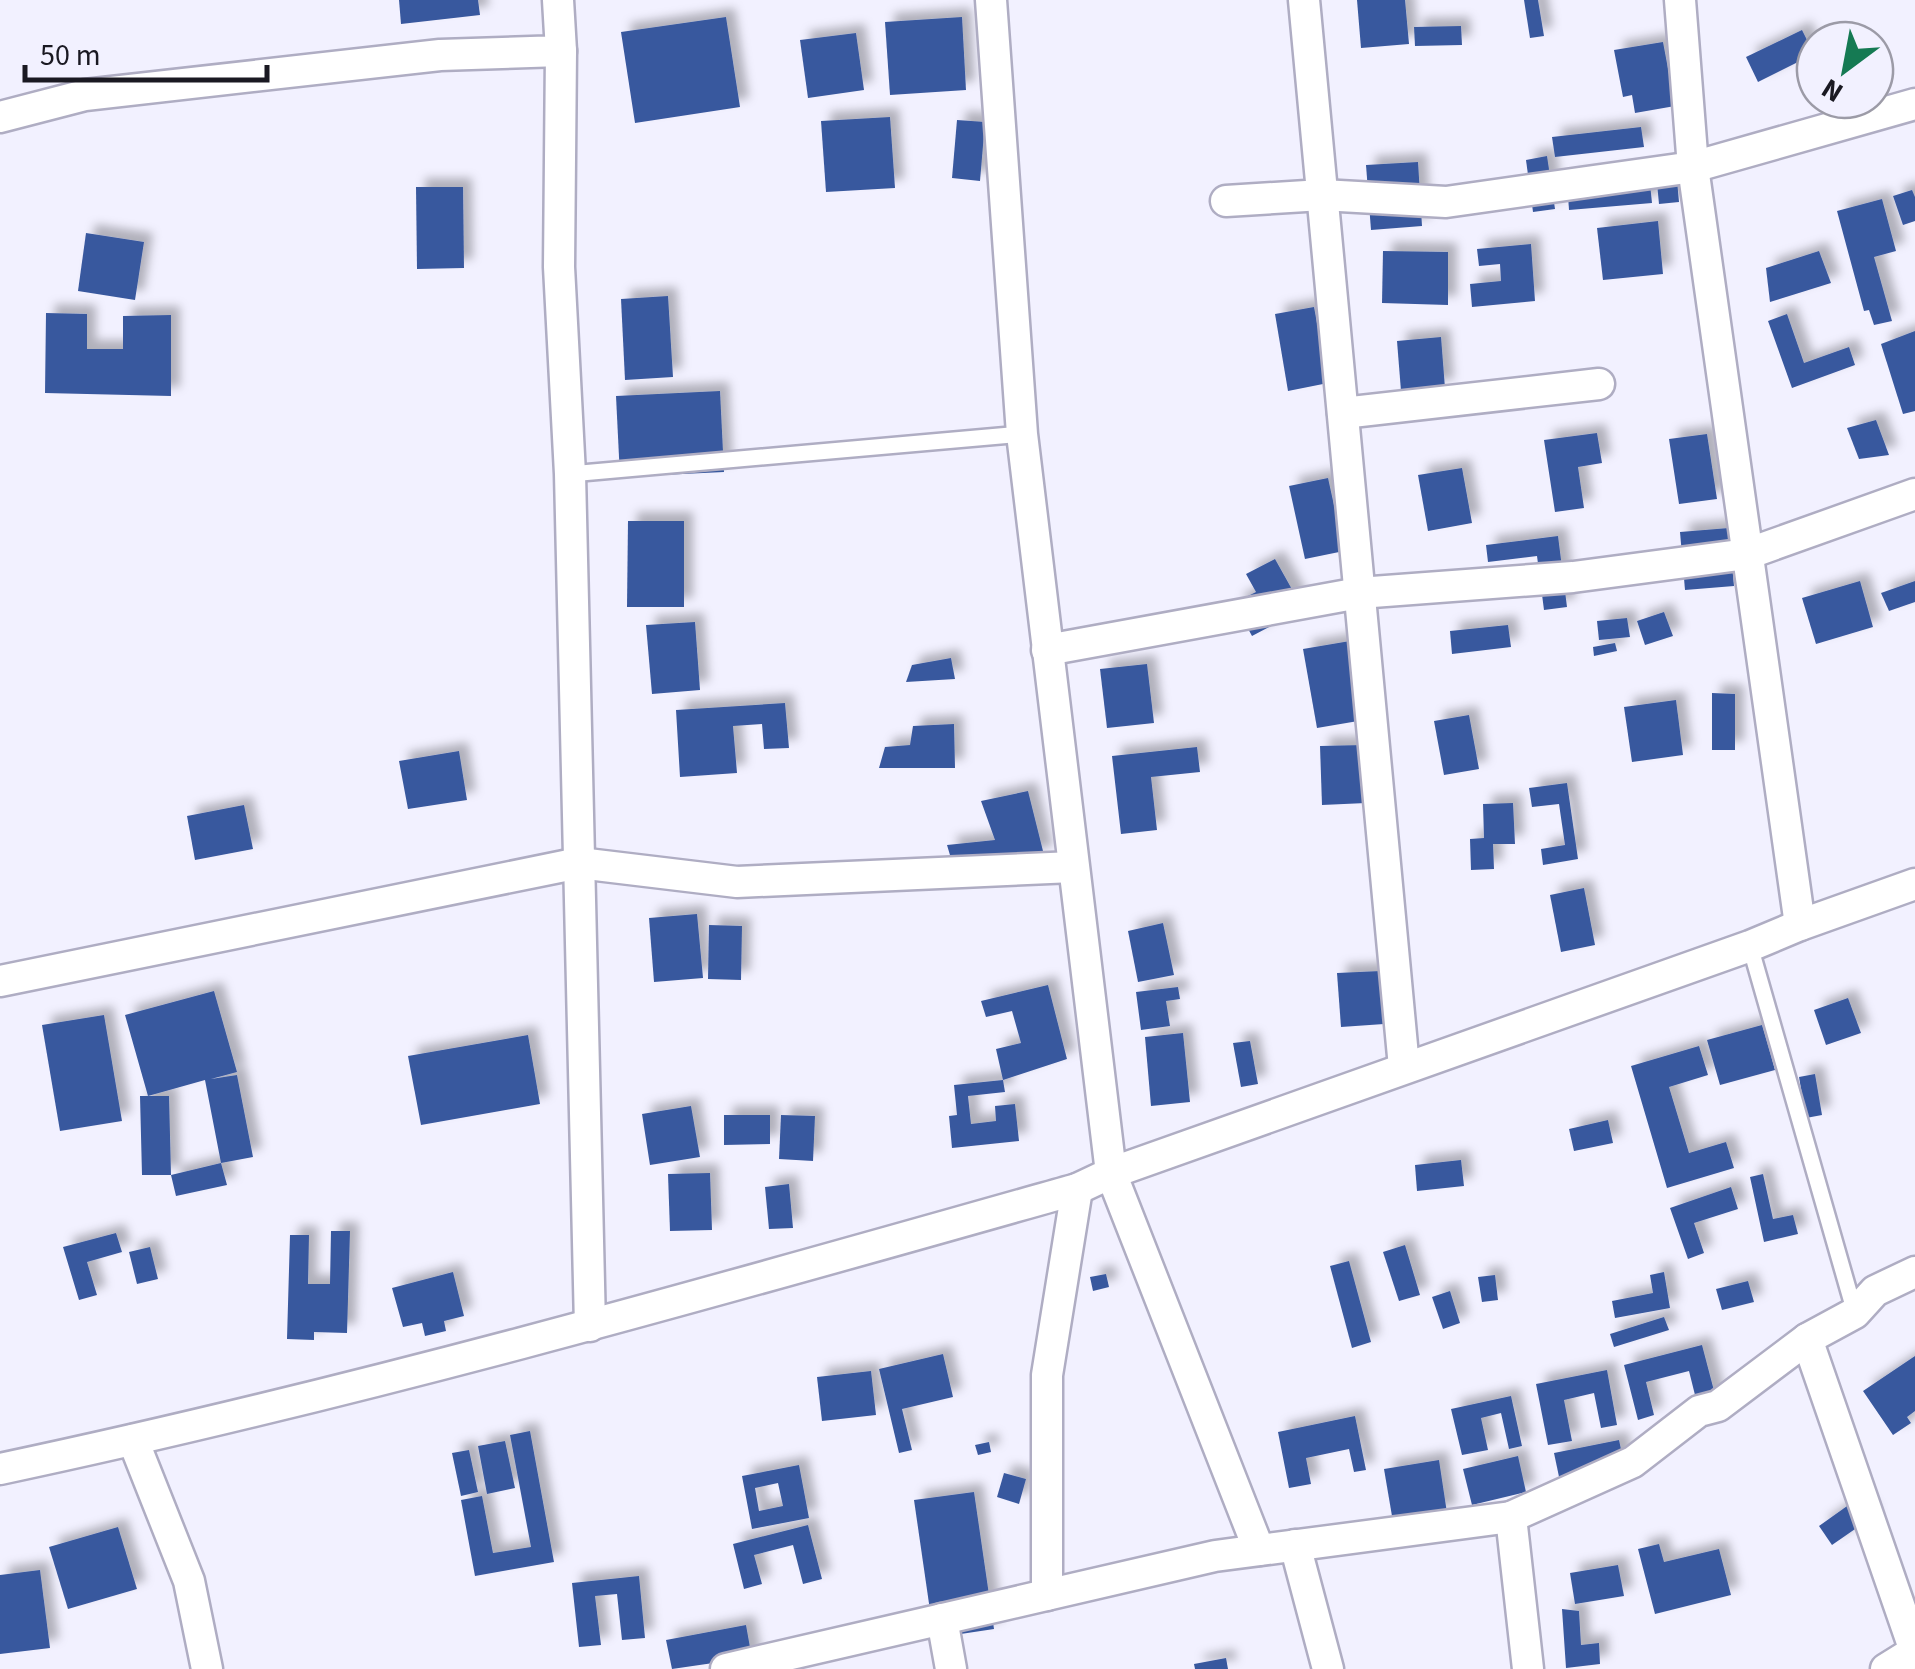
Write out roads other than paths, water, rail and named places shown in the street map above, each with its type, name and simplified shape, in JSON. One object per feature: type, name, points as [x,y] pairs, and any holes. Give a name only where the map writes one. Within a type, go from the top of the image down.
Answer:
[{"type":"street","points":[[558,0],[559,267],[570,474],[590,1326]]},
{"type":"street","points":[[991,0],[1022,434],[1111,1173],[1258,1550]]},
{"type":"street","points":[[1304,0],[1404,1067]]},
{"type":"street","points":[[1680,0],[1693,167],[1800,925]]},
{"type":"street","points":[[0,116],[85,95],[440,55],[561,51]]},
{"type":"street","points":[[1226,201],[1322,195],[1446,202],[1693,167],[1915,104]]},
{"type":"street","points":[[1343,413],[1599,384]]},
{"type":"street","points":[[1047,650],[1359,593],[1573,577],[1748,554],[1915,494]]},
{"type":"street","points":[[0,980],[579,863],[736,882],[1073,867]]},
{"type":"street","points":[[0,1469],[134,1440],[590,1326],[1076,1190],[1111,1173],[1915,884]]},
{"type":"street","points":[[1047,1595],[1047,1375],[1076,1190]]},
{"type":"street","points":[[726,1669],[1215,1556],[1511,1517],[1633,1462],[1699,1411],[1718,1406],[1807,1339],[1856,1313],[1875,1291],[1915,1272]]},
{"type":"street","points":[[1807,1339],[1915,1652],[1886,1669]]},
{"type":"street","points":[[134,1440],[189,1581],[208,1669]]},
{"type":"street","points":[[1511,1517],[1528,1669]]},
{"type":"street","points":[[1295,1545],[1328,1669]]},
{"type":"street","points":[[942,1620],[950,1669]]},
{"type":"lane","points":[[570,474],[1022,434]]},
{"type":"lane","points":[[1750,946],[1856,1313]]}]
